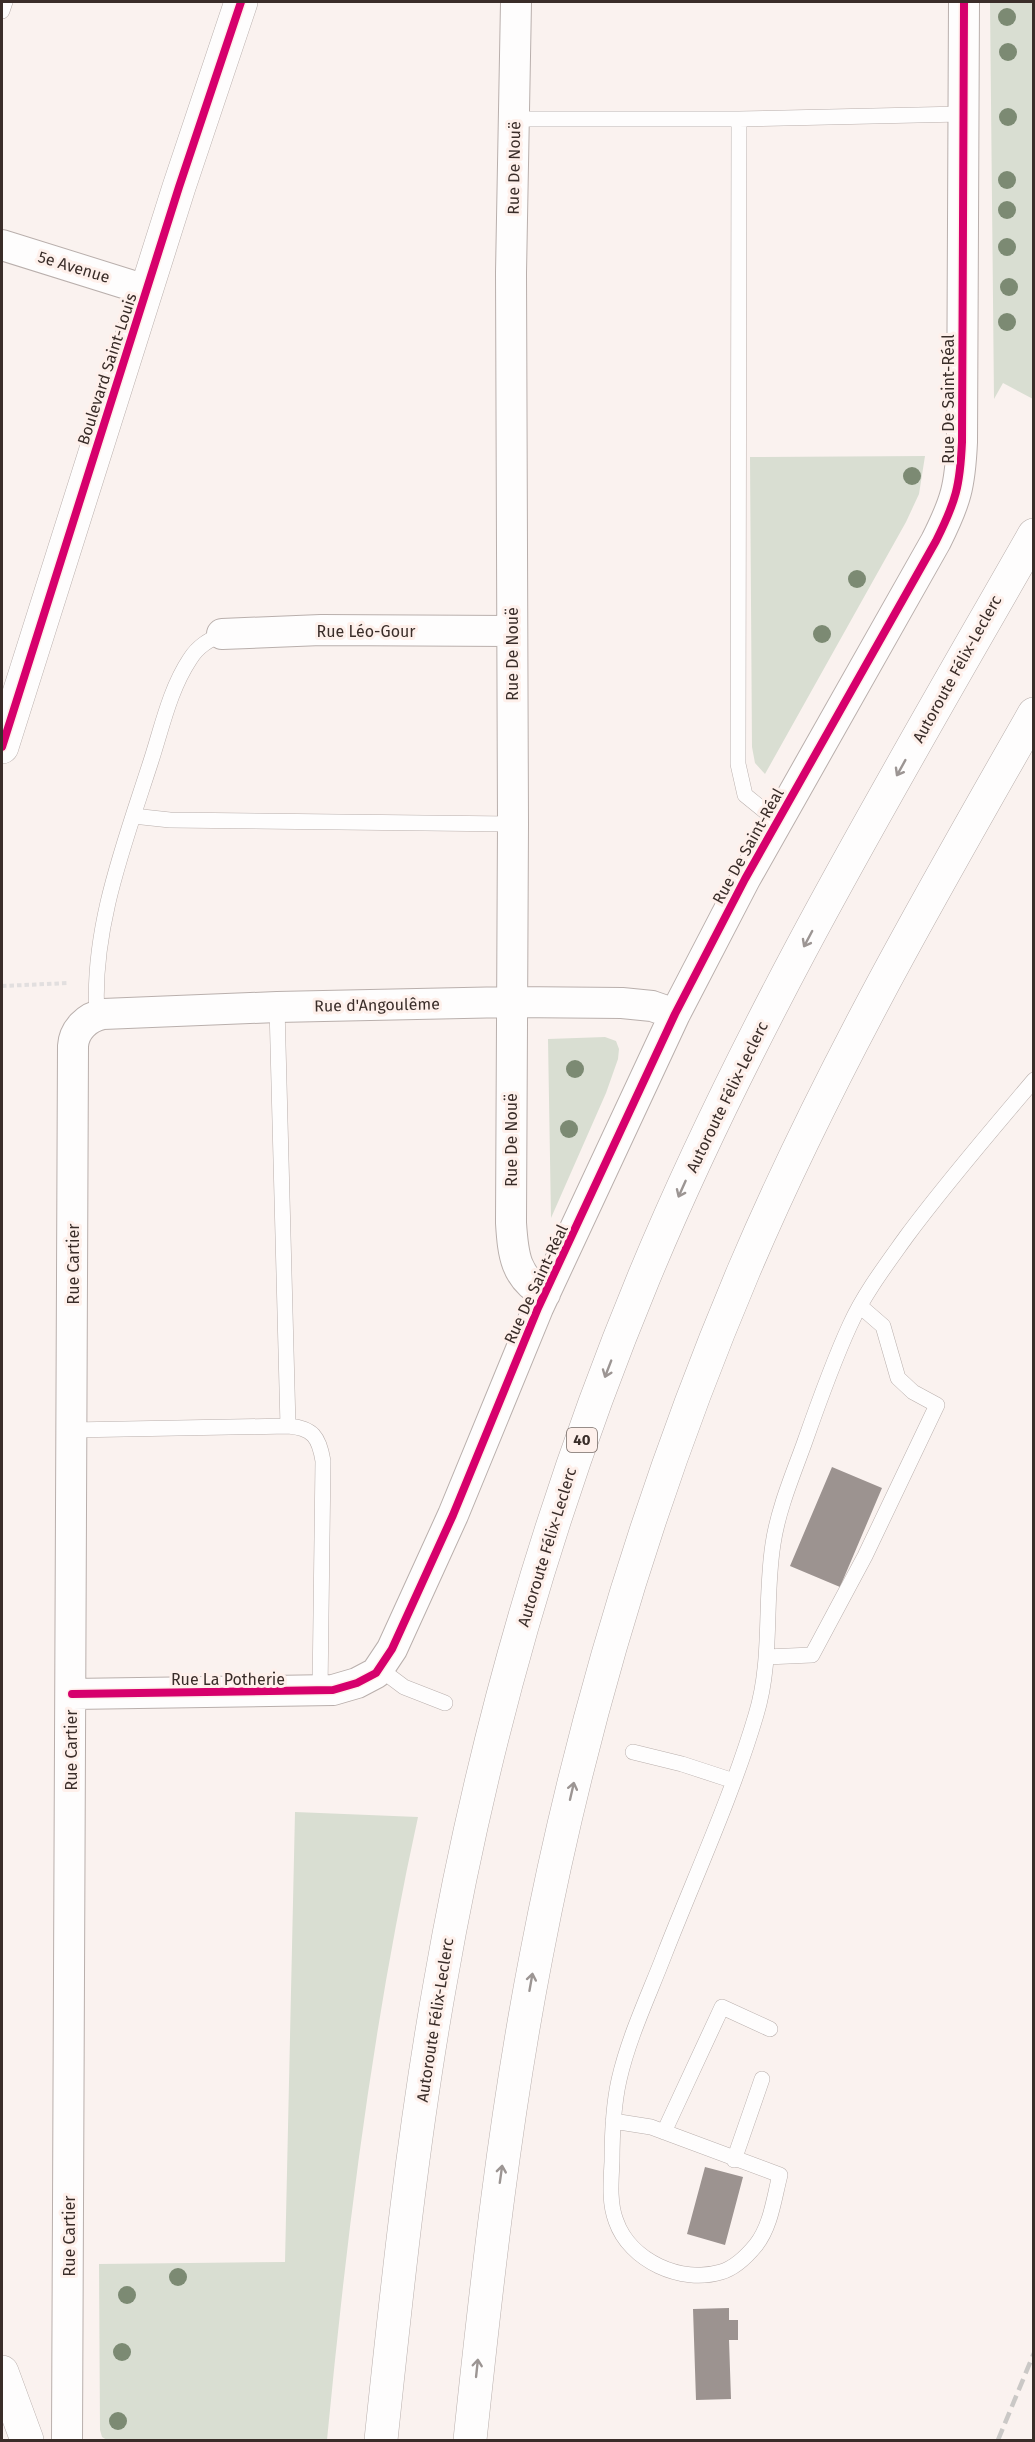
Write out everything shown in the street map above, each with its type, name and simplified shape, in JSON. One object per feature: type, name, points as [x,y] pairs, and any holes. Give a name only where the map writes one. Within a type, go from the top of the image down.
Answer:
[{"type":"main road","name":"Boulevard Saint-Louis","points":[[2,747],[12,679],[146,290],[241,2]]},
{"type":"main road","name":"Autoroute Félix-Leclerc","points":[[381,2435],[423,2093],[450,1930],[480,1788],[509,1674],[548,1540],[571,1472],[642,1281],[708,1133],[826,905],[1034,535]]},
{"type":"main road","points":[[471,2433],[499,2190],[527,2008],[546,1905],[594,1706],[655,1503],[742,1276],[823,1098],[895,961],[1034,714]]},
{"type":"main road","points":[[2,2372],[27,2440]]},
{"type":"street","name":"Rue De Nouë","points":[[516,2],[511,273],[512,1236],[515,1256],[523,1277],[545,1293]]},
{"type":"street","name":"Rue De Saint-Réal","points":[[380,1669],[399,1635],[453,1515],[545,1293],[675,1014],[716,932],[936,541],[954,502],[959,486],[962,442],[964,2]]},
{"type":"street","name":"5e Avenue","points":[[2,245],[146,290]]},
{"type":"street","name":"Rue Léo-Gour","points":[[222,634],[321,630],[511,632]]},
{"type":"street","name":"Rue d'Angoulême","points":[[89,1021],[277,1007],[512,1002],[630,1004],[652,1006],[675,1014]]},
{"type":"street","name":"Rue Cartier","points":[[68,2440],[73,1046],[75,1036],[89,1021]]},
{"type":"street","name":"Rue La Potherie","points":[[72,1694],[320,1692],[349,1686],[364,1680],[380,1669]]},
{"type":"lane","points":[[2,11],[4,2]]},
{"type":"lane","points":[[515,119],[739,119],[962,114]]},
{"type":"lane","points":[[739,119],[738,764],[745,795],[777,821]]},
{"type":"lane","points":[[89,1021],[100,939],[133,816],[168,705],[180,676],[200,646],[222,634]]},
{"type":"lane","points":[[133,816],[170,820],[513,824]]},
{"type":"lane","points":[[277,1007],[288,1426]]},
{"type":"lane","points":[[613,2121],[651,2127],[734,2160],[780,2175],[762,2237],[748,2255],[719,2273],[691,2274],[646,2260],[627,2242],[615,2220],[612,2193],[613,2121],[618,2083],[628,2048],[734,1781],[757,1714],[765,1657],[772,1555],[779,1515],[840,1348],[860,1306],[921,1217],[1034,1080]]},
{"type":"lane","points":[[765,1657],[812,1655],[852,1583],[937,1405],[913,1392],[898,1378],[883,1326],[860,1306]]},
{"type":"lane","points":[[72,1430],[288,1426],[305,1428],[317,1438],[323,1461],[320,1692]]},
{"type":"lane","points":[[380,1669],[404,1687],[445,1703]]},
{"type":"lane","points":[[633,1752],[734,1781]]},
{"type":"lane","points":[[664,2132],[723,2007],[770,2029]]},
{"type":"lane","points":[[734,2160],[762,2079]]},
{"type":"path","points":[[2,986],[72,983]]},
{"type":"shaded area","points":[[990,2],[1033,2],[1033,399],[1003,383],[994,399]]},
{"type":"shaded area","points":[[925,456],[919,494],[906,522],[765,774],[755,763],[752,747],[750,457]]},
{"type":"shaded area","points":[[605,1037],[616,1041],[619,1049],[618,1059],[606,1093],[551,1218],[548,1039]]},
{"type":"shaded area","points":[[295,1812],[418,1817],[388,1971],[363,2127],[343,2283],[327,2440],[107,2440],[102,2437],[100,2430],[99,2264],[285,2262]]},
{"type":"building","points":[[832,1467],[882,1488],[840,1587],[790,1566]]},
{"type":"building","points":[[705,2167],[743,2177],[725,2245],[687,2234]]},
{"type":"building","points":[[729,2308],[729,2320],[738,2320],[738,2340],[729,2340],[731,2399],[696,2400],[693,2309]]},
{"type":"railway","points":[[998,2440],[1034,2353]]},
{"type":"cycle path","points":[[2,747],[179,187],[241,2]]},
{"type":"cycle path","points":[[72,1694],[333,1690],[357,1683],[376,1673],[392,1649],[453,1515],[538,1308],[675,1014],[745,879],[936,541],[952,504],[960,470],[962,442],[964,2]]}]
